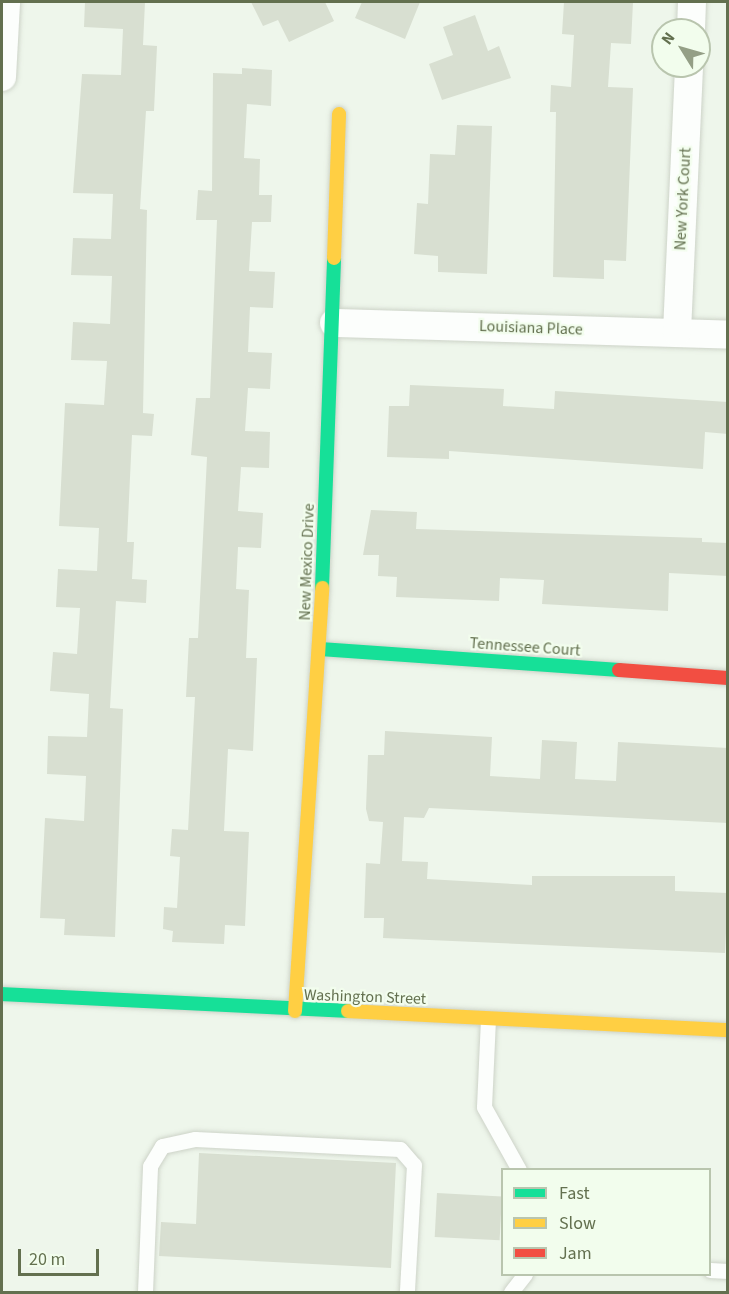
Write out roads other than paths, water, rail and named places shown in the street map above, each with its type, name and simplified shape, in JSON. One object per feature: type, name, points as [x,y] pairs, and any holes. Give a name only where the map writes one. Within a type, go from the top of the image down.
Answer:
[{"type":"street","points":[[2,77],[6,2]]},
{"type":"street","points":[[691,18],[692,2]]},
{"type":"street","name":"New York Court","points":[[677,332],[688,78]]},
{"type":"street","name":"New Mexico Drive","points":[[295,1011],[320,649],[334,323],[339,114]]},
{"type":"street","name":"Louisiana Place","points":[[334,323],[728,335]]},
{"type":"street","name":"Tennessee Court","points":[[320,649],[728,678]]},
{"type":"street","name":"Washington Street","points":[[2,993],[295,1011],[728,1030]]},
{"type":"lane","points":[[488,1019],[484,1107],[518,1168]]},
{"type":"lane","points":[[145,1293],[150,1166],[162,1146],[195,1139],[400,1149],[414,1165],[407,1293]]},
{"type":"lane","points":[[711,1270],[728,1271]]},
{"type":"lane","points":[[511,1293],[524,1276]]}]
